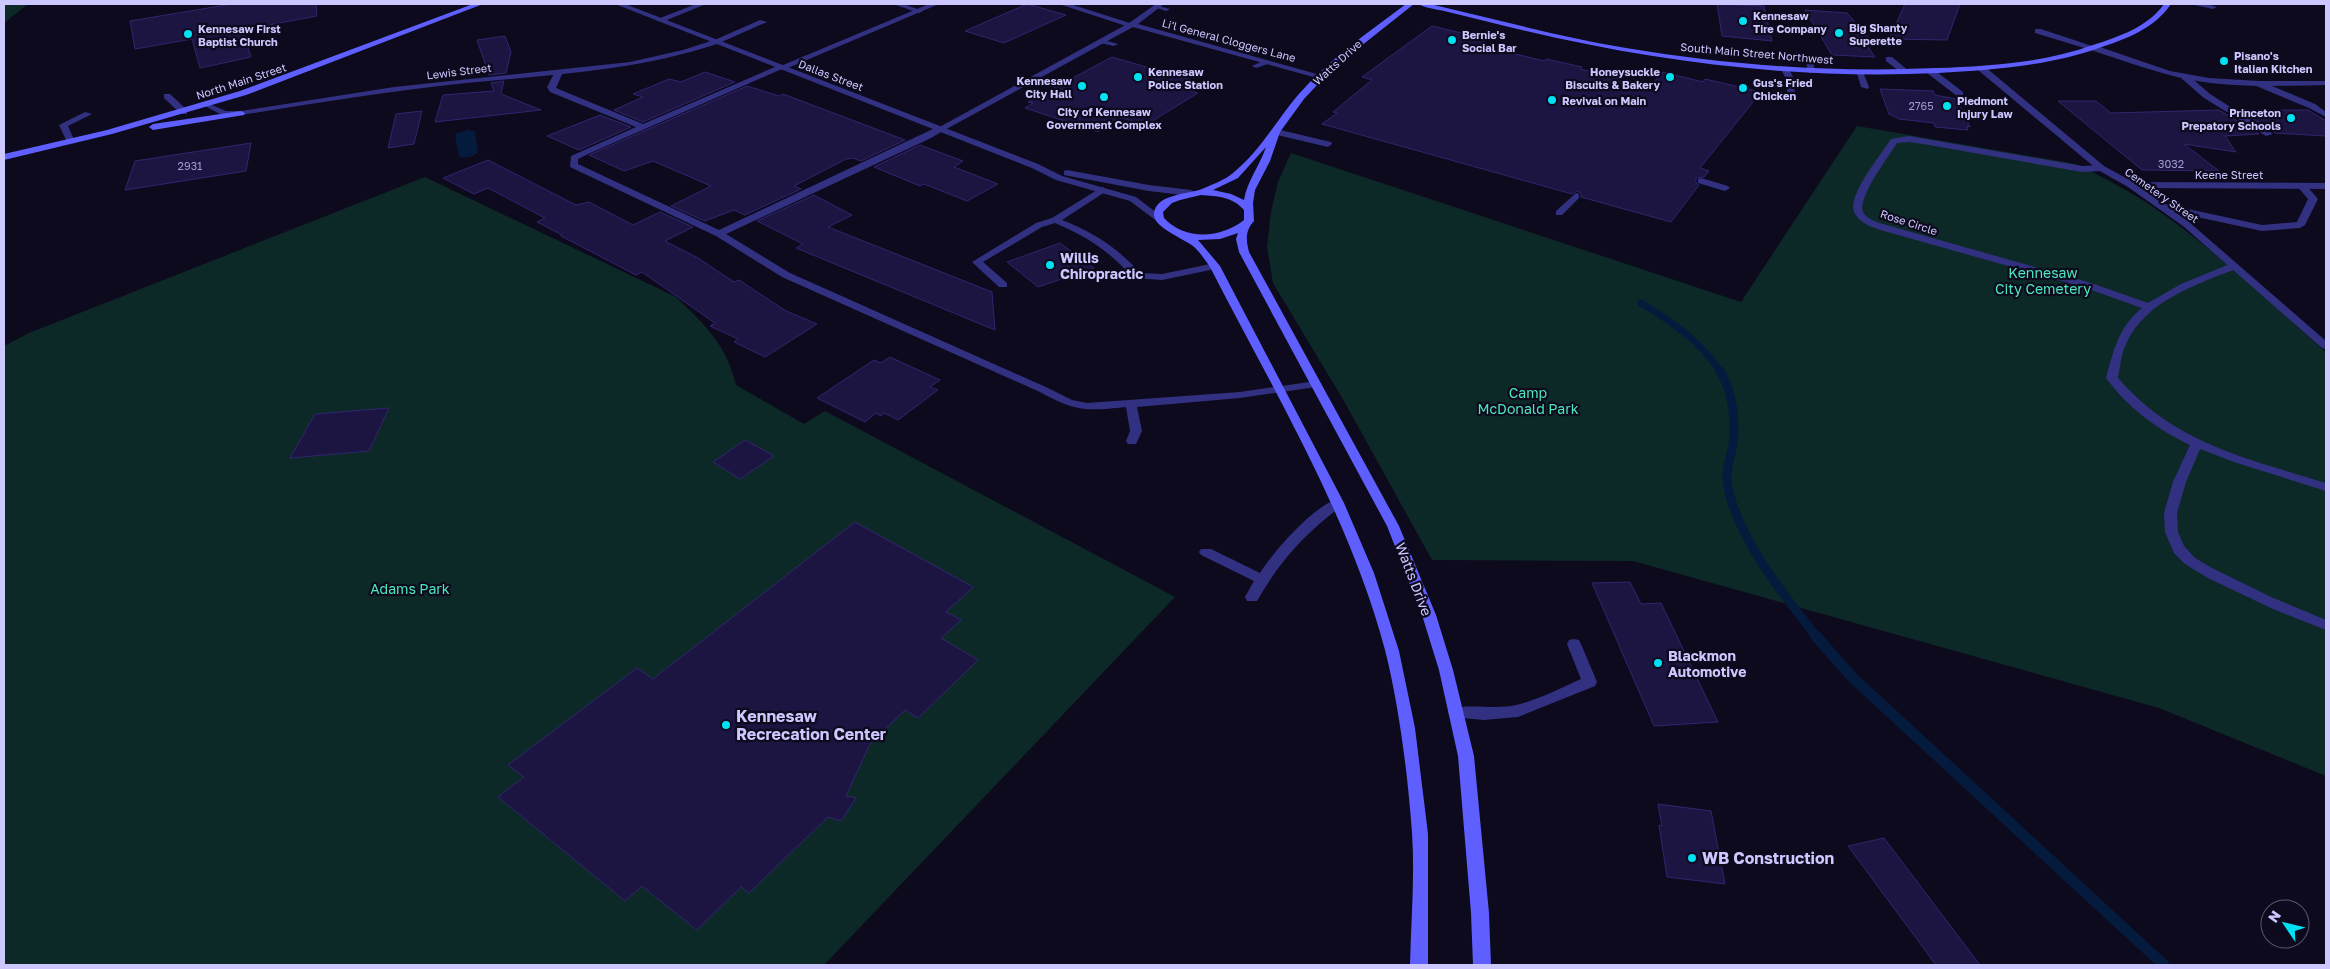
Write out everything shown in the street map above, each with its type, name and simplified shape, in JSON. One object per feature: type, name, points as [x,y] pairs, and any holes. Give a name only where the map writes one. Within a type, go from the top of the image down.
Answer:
[{"type":"main road","name":"North Main Street","points":[[4,157],[71,142],[207,105],[281,80],[479,4]]},
{"type":"main road","name":"Watts Drive","points":[[1161,220],[1159,213],[1162,206],[1179,196],[1196,192],[1235,176],[1276,132],[1301,97],[1320,76],[1357,44],[1410,4]]},
{"type":"main road","name":"South Main Street Northwest","points":[[1422,4],[1625,50],[1701,61],[1785,69],[1859,72],[1906,72],[1981,68],[2057,58],[2094,48],[2121,37],[2144,25],[2167,4]]},
{"type":"main road","points":[[109,132],[122,135],[240,113]]},
{"type":"main road","name":"Watts Drive","points":[[1276,132],[1266,161],[1250,190],[1249,221],[1244,226],[1241,240],[1244,252],[1393,526],[1409,561],[1429,615],[1466,756],[1480,913],[1482,965]]},
{"type":"main road","points":[[1196,192],[1220,194],[1237,199],[1250,210]]},
{"type":"main road","points":[[1161,220],[1166,226],[1185,235],[1199,246],[1215,266],[1338,503],[1367,573],[1392,651],[1407,728],[1420,834],[1420,965]]},
{"type":"main road","points":[[1185,235],[1198,237],[1224,235],[1244,226]]},
{"type":"street","name":"Dallas Street","points":[[618,4],[938,130],[1035,166],[1059,178],[1133,199],[1161,220]]},
{"type":"street","points":[[659,20],[702,4]]},
{"type":"street","points":[[897,4],[919,10]]},
{"type":"street","points":[[935,4],[643,126],[574,158],[573,165],[638,198],[719,234],[786,275],[1038,387],[1068,404],[1088,407],[1132,404],[1278,390],[1316,384]]},
{"type":"street","name":"Li'l General Cloggers Lane","points":[[1063,4],[1132,25],[1320,76]]},
{"type":"street","points":[[2194,4],[2213,7]]},
{"type":"street","points":[[719,234],[919,140],[1132,25],[1161,6]]},
{"type":"street","name":"Lewis Street","points":[[207,105],[225,113],[240,113],[357,95],[643,63],[714,42],[763,22]]},
{"type":"street","points":[[2038,31],[2164,72],[2184,76],[2216,81],[2326,84]]},
{"type":"street","points":[[1102,40],[1114,44]]},
{"type":"street","points":[[1799,54],[1810,62],[1812,71]]},
{"type":"street","points":[[1889,59],[1906,72]]},
{"type":"street","points":[[1256,66],[1265,62]]},
{"type":"street","name":"Cemetery Street","points":[[1981,68],[2101,168],[2131,185],[2186,224],[2326,346]]},
{"type":"street","points":[[1785,69],[1792,83],[1790,98]]},
{"type":"street","points":[[1930,71],[1960,94]]},
{"type":"street","points":[[559,72],[551,87],[553,90],[643,126]]},
{"type":"street","points":[[1859,72],[1865,87]]},
{"type":"street","points":[[2184,76],[2207,96],[2269,134]]},
{"type":"street","points":[[2257,83],[2312,106],[2326,115]]},
{"type":"street","points":[[167,96],[184,112]]},
{"type":"street","points":[[71,142],[63,125],[88,114]]},
{"type":"street","points":[[1276,132],[1328,144]]},
{"type":"street","name":"Rose Circle","points":[[2101,168],[2082,169],[1902,139],[1894,141],[1860,195],[1857,205],[1858,211],[1866,219],[1887,230],[2087,285],[2148,306]]},
{"type":"street","name":"Dallas Street","points":[[1035,166],[1149,188],[1196,192]]},
{"type":"street","points":[[1701,181],[1725,188]]},
{"type":"street","name":"Keene Street","points":[[2131,185],[2326,186]]},
{"type":"street","points":[[2160,206],[2262,228],[2300,225],[2312,199],[2302,186]]},
{"type":"street","points":[[1003,285],[977,262],[1039,226],[1055,220],[1102,190]]},
{"type":"street","points":[[1559,214],[1576,196]]},
{"type":"street","points":[[1055,220],[1091,234],[1122,258],[1137,276],[1162,277],[1215,266]]},
{"type":"street","points":[[2234,266],[2161,297],[2148,306],[2133,323],[2120,345],[2112,378],[2126,397],[2175,433],[2197,443],[2326,487]]},
{"type":"street","points":[[1132,404],[1136,431],[1132,441]]},
{"type":"street","points":[[2197,443],[2180,479],[2173,502],[2170,523],[2173,541],[2184,556],[2206,571],[2255,595],[2326,625]]},
{"type":"street","points":[[1252,597],[1261,579],[1315,518],[1338,503]]},
{"type":"street","points":[[1206,552],[1261,579]]},
{"type":"street","points":[[1456,713],[1484,714],[1518,710],[1590,682],[1574,644]]},
{"type":"green space","points":[[4,4],[28,4],[4,23]]},
{"type":"green space","points":[[1857,126],[2076,164],[2135,195],[2176,223],[2242,277],[2326,352],[2326,776],[2159,708],[1633,561],[1432,560],[1344,401],[1273,283],[1267,247],[1271,212],[1278,182],[1291,153],[1741,302]]},
{"type":"green space","name":"Adams Park","points":[[425,177],[676,297],[713,336],[726,358],[736,385],[804,424],[825,411],[1175,597],[824,965],[4,965],[4,346],[29,333]]},
{"type":"water","points":[[470,129],[470,131],[475,131],[478,153],[474,154],[474,156],[459,157],[455,134]]},
{"type":"building","name":"Kennesaw First Baptist Church","points":[[232,4],[316,4],[317,16],[242,30],[251,57],[200,68],[192,39],[135,49],[130,21]]},
{"type":"building","points":[[1027,4],[1066,15],[1004,43],[965,31]]},
{"type":"building","name":"Kennesaw Tire Company","points":[[1717,4],[1764,6],[1772,41],[1722,36]]},
{"type":"building","points":[[1905,4],[1960,4],[1947,40],[1889,39]]},
{"type":"building","points":[[1805,10],[1847,13],[1869,38],[1862,38],[1875,57],[1832,55]]},
{"type":"building","name":"Revival on Main","points":[[1432,26],[1487,39],[1479,45],[1544,61],[1546,59],[1582,67],[1580,69],[1650,86],[1663,72],[1703,82],[1705,79],[1761,92],[1700,168],[1709,171],[1704,177],[1696,178],[1696,183],[1699,185],[1671,222],[1581,197],[1581,193],[1577,191],[1572,194],[1322,124],[1337,113],[1333,112],[1372,80],[1362,77]]},
{"type":"building","points":[[505,36],[511,52],[506,73],[489,75],[477,40]]},
{"type":"building","name":"City of Kennesaw Government Complex","points":[[1112,57],[1191,80],[1184,84],[1190,86],[1184,89],[1198,93],[1149,123],[1142,124],[1122,118],[1098,132],[1025,108],[1033,103],[1028,102]]},
{"type":"building","points":[[705,72],[735,82],[643,122],[614,110],[643,97],[633,94],[669,79],[681,82]]},
{"type":"building","points":[[504,81],[501,94],[541,110],[435,122],[443,95],[494,91],[491,83]]},
{"type":"building","points":[[747,86],[779,96],[783,94],[905,140],[861,161],[853,158],[846,159],[794,186],[801,189],[745,215],[734,210],[705,221],[671,206],[711,186],[653,161],[624,171],[589,155]]},
{"type":"building","points":[[1880,89],[1933,91],[1935,95],[1957,99],[1970,127],[1967,126],[1968,130],[1935,127],[1934,123],[1899,119],[1889,114]]},
{"type":"building","points":[[2058,101],[2096,101],[2111,113],[2219,110],[2259,134],[2225,136],[2236,152],[2184,144],[2219,171],[2142,170]]},
{"type":"building","points":[[2238,110],[2308,110],[2326,121],[2326,136],[2275,133]]},
{"type":"building","points":[[422,111],[414,144],[388,148],[396,114]]},
{"type":"building","points":[[600,115],[631,127],[579,150],[547,136]]},
{"type":"building","points":[[251,143],[246,171],[125,190],[135,161]]},
{"type":"building","points":[[920,145],[963,161],[954,167],[998,184],[967,201],[924,184],[920,186],[874,167]]},
{"type":"building","points":[[488,160],[576,205],[589,202],[633,225],[660,212],[693,227],[665,241],[698,258],[734,282],[739,280],[786,311],[817,324],[765,357],[734,342],[738,339],[710,326],[715,323],[642,272],[636,275],[561,236],[537,222],[545,218],[488,188],[474,194],[443,178]]},
{"type":"building","points":[[814,195],[852,215],[828,227],[992,292],[995,330],[796,248],[803,244],[757,221]]},
{"type":"building","name":"Willis Chiropractic","points":[[1060,243],[1094,268],[1038,287],[1007,262]]},
{"type":"building","points":[[890,357],[940,380],[930,387],[938,390],[898,420],[884,413],[881,416],[876,413],[865,422],[817,398],[874,360],[881,363]]},
{"type":"building","points":[[389,408],[369,451],[290,458],[315,414]]},
{"type":"building","points":[[745,440],[774,456],[740,479],[713,462]]},
{"type":"building","name":"Kennesaw Recrecation Center","points":[[855,522],[973,587],[946,612],[961,620],[941,638],[978,660],[918,718],[905,710],[870,744],[846,796],[856,798],[841,821],[828,817],[749,893],[741,887],[697,930],[642,886],[625,901],[498,797],[524,777],[508,765],[637,668],[653,679]]},
{"type":"building","name":"Blackmon Automotive","points":[[1630,582],[1641,604],[1661,603],[1718,722],[1654,726],[1592,583]]},
{"type":"building","name":"WB Construction","points":[[1658,804],[1711,811],[1725,884],[1667,877],[1659,825],[1662,826]]},
{"type":"building","points":[[1884,838],[1980,965],[1936,965],[1848,846]]},
{"type":"waterway","points":[[1641,303],[1685,333],[1704,351],[1721,373]]},
{"type":"waterway","points":[[1721,373],[1731,398],[1734,417],[1733,445],[1727,475],[1731,499],[1739,520],[1761,562],[1816,636]]},
{"type":"waterway","points":[[1815,635],[1852,677],[2164,965]]},
{"type":"place","name":"Kennesaw Tire Company","points":[[1743,21]]},
{"type":"place","name":"Big Shanty Superette","points":[[1839,33]]},
{"type":"place","name":"Kennesaw First Baptist Church","points":[[188,34]]},
{"type":"place","name":"Bernie's Social Bar","points":[[1452,40]]},
{"type":"place","name":"Pisano's Italian Kitchen","points":[[2224,61]]},
{"type":"place","name":"Kennesaw Police Station","points":[[1138,77]]},
{"type":"place","name":"Honeysuckle Biscuits & Bakery","points":[[1670,77]]},
{"type":"place","name":"Kennesaw City Hall","points":[[1082,86]]},
{"type":"place","name":"Gus's Fried Chicken","points":[[1743,88]]},
{"type":"place","name":"City of Kennesaw Government Complex","points":[[1104,97]]},
{"type":"place","name":"Revival on Main","points":[[1552,100]]},
{"type":"place","name":"Piedmont Injury Law","points":[[1947,106]]},
{"type":"place","name":"Princeton Prepatory Schools","points":[[2291,118]]},
{"type":"place","name":"Willis Chiropractic","points":[[1050,265]]},
{"type":"place","name":"Blackmon Automotive","points":[[1658,663]]},
{"type":"place","name":"Kennesaw Recrecation Center","points":[[726,725]]},
{"type":"place","name":"WB Construction","points":[[1692,858]]},
{"type":"park label","name":"Kennesaw City Cemetery","points":[[2043,280]]},
{"type":"park label","name":"Camp McDonald Park","points":[[1528,400]]}]
